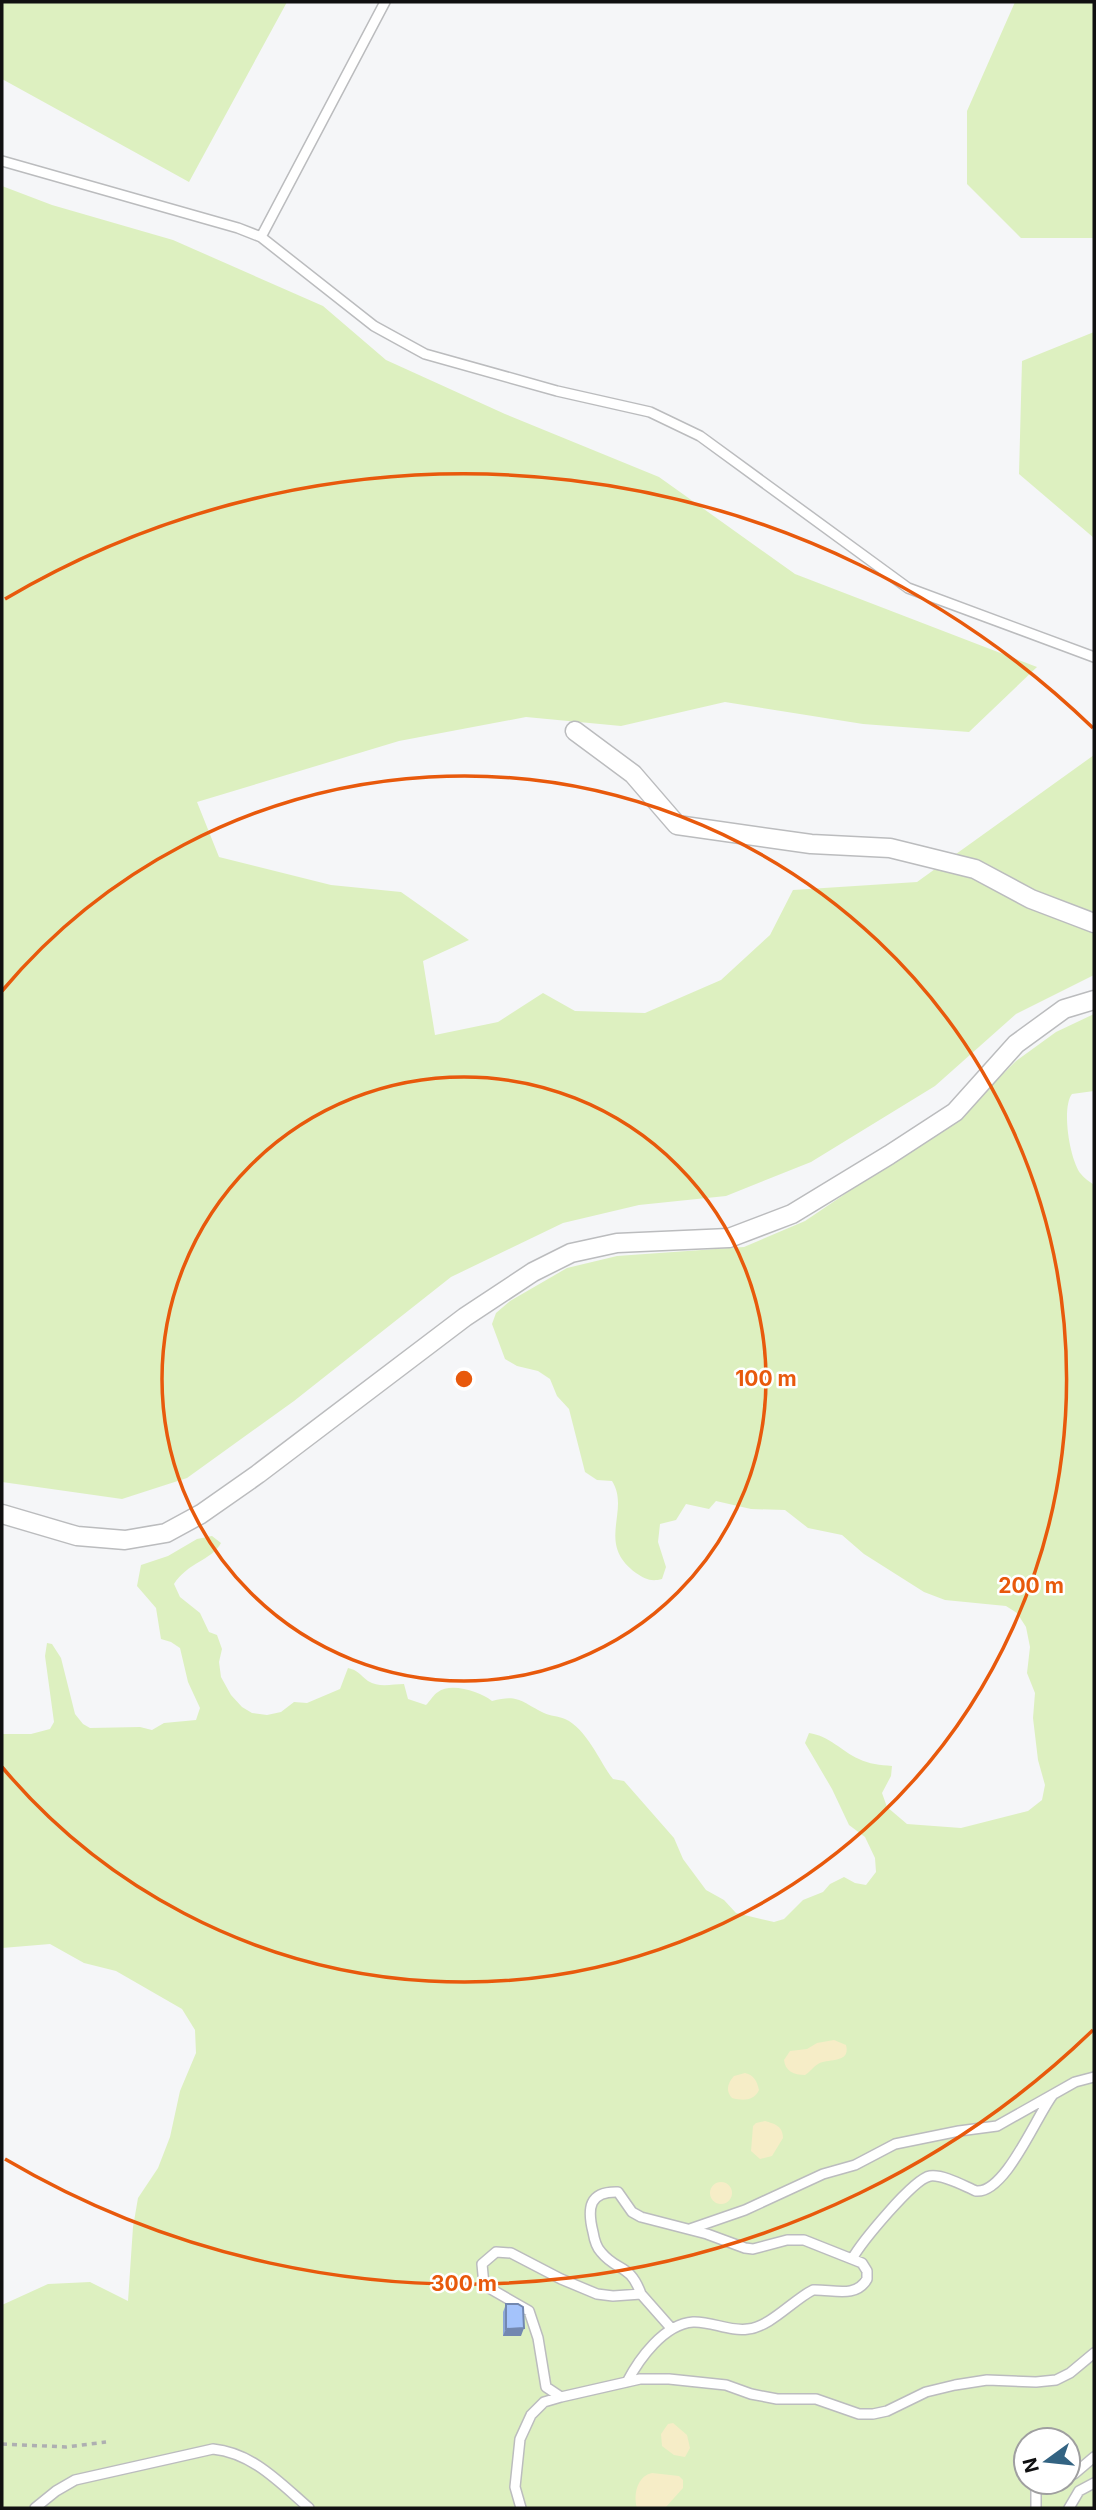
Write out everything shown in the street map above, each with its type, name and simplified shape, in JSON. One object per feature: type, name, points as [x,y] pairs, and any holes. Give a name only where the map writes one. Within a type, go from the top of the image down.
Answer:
[{"type":"street","points":[[575,731],[633,774],[677,825],[811,844],[890,848],[975,869],[1031,899],[1094,923]]},
{"type":"street","points":[[2,1514],[77,1536],[125,1540],[166,1532],[201,1514],[465,1317],[534,1272],[571,1253],[617,1243],[729,1238],[792,1214],[955,1112],[1016,1044],[1064,1009],[1094,1000]]},
{"type":"lane","points":[[261,237],[385,2]]},
{"type":"lane","points":[[2,161],[238,228],[261,237],[374,326],[425,354],[556,391],[650,412],[700,436],[908,588],[1094,657]]},
{"type":"lane","points":[[690,2230],[745,2210],[823,2174],[855,2165],[895,2144],[997,2126],[1075,2082],[1094,2077]]},
{"type":"lane","points":[[852,2259],[859,2245],[896,2203],[928,2176],[937,2176],[976,2191],[982,2192],[991,2188],[1007,2170],[1031,2133],[1041,2110],[1056,2092]]},
{"type":"lane","points":[[627,2382],[636,2365],[671,2328],[693,2322],[750,2329],[784,2311],[813,2290],[856,2290],[864,2285],[867,2271],[862,2263],[804,2240],[787,2240],[753,2249],[641,2217],[632,2212],[618,2192],[607,2192],[596,2198],[589,2211],[595,2240],[601,2252],[633,2275],[641,2294],[671,2328]]},
{"type":"lane","points":[[561,2397],[546,2388],[538,2338],[528,2311],[484,2285],[482,2264],[496,2252],[512,2252],[561,2279],[597,2294],[641,2294]]},
{"type":"lane","points":[[521,2508],[515,2487],[520,2439],[531,2415],[544,2402],[561,2397],[640,2379],[669,2379],[726,2385],[776,2399],[816,2399],[859,2414],[873,2414],[887,2411],[926,2392],[955,2385],[986,2380],[1056,2380],[1070,2373],[1094,2353]]},
{"type":"lane","points":[[35,2508],[75,2480],[212,2449],[232,2451],[260,2466],[309,2508]]},
{"type":"path","points":[[2,2444],[66,2447],[106,2442]]},
{"type":"green space","points":[[2,2],[287,2],[189,182],[2,79]]},
{"type":"green space","points":[[1015,2],[1094,2],[1094,238],[1021,238],[967,184],[967,111]]},
{"type":"green space","points":[[2,186],[52,205],[173,240],[323,306],[386,360],[505,414],[659,477],[795,574],[1037,667],[969,732],[863,724],[725,702],[621,726],[526,717],[399,741],[197,802],[219,857],[331,885],[401,892],[469,940],[423,961],[435,1035],[498,1022],[543,993],[575,1011],[645,1013],[721,980],[770,935],[793,890],[917,882],[1094,755],[1094,975],[1016,1014],[935,1086],[811,1162],[726,1196],[639,1205],[563,1223],[451,1277],[294,1401],[187,1478],[122,1499],[2,1482]]},
{"type":"green space","points":[[1094,332],[1094,538],[1019,474],[1022,361]]},
{"type":"green space","points":[[1094,1014],[1094,1091],[1072,1094],[1067,1122],[1073,1158],[1082,1175],[1094,1185],[1094,2508],[2,2508],[2,2305],[48,2284],[90,2282],[128,2301],[133,2227],[138,2198],[158,2168],[170,2137],[180,2091],[196,2053],[195,2030],[182,2009],[116,1971],[84,1963],[50,1944],[2,1948],[2,1734],[31,1734],[50,1729],[54,1722],[45,1656],[47,1643],[52,1644],[61,1658],[75,1714],[90,1728],[140,1727],[152,1730],[164,1723],[196,1720],[200,1708],[188,1682],[180,1648],[161,1639],[156,1608],[137,1586],[141,1565],[168,1556],[197,1539],[212,1536],[221,1543],[217,1549],[186,1571],[174,1584],[180,1597],[200,1613],[209,1632],[217,1635],[222,1649],[219,1662],[221,1677],[231,1695],[242,1707],[252,1713],[267,1715],[281,1712],[294,1702],[307,1703],[340,1689],[348,1668],[377,1684],[404,1684],[408,1699],[426,1705],[436,1693],[450,1688],[481,1694],[492,1701],[508,1698],[520,1700],[546,1714],[565,1719],[580,1730],[613,1779],[624,1781],[674,1838],[683,1859],[706,1890],[724,1900],[736,1913],[774,1922],[784,1919],[803,1900],[823,1892],[830,1884],[844,1877],[866,1885],[876,1872],[875,1858],[865,1837],[849,1825],[805,1743],[809,1733],[829,1740],[863,1761],[892,1766],[891,1776],[882,1793],[887,1807],[907,1824],[961,1828],[1028,1811],[1042,1800],[1045,1785],[1038,1760],[1033,1718],[1035,1693],[1027,1673],[1030,1647],[1026,1627],[1017,1613],[1006,1606],[945,1600],[924,1592],[864,1554],[842,1535],[808,1528],[785,1510],[751,1509],[716,1501],[709,1509],[686,1504],[676,1520],[660,1524],[658,1542],[666,1567],[662,1579],[642,1577],[624,1562],[618,1550],[615,1539],[617,1492],[612,1481],[597,1480],[585,1472],[569,1409],[557,1396],[550,1379],[538,1371],[517,1366],[505,1359],[492,1324],[496,1313],[510,1301],[567,1268],[617,1256],[744,1247],[805,1221],[959,1117],[1016,1061],[1056,1032]]},
{"type":"sand","points":[[834,2040],[846,2045],[847,2051],[842,2058],[822,2062],[805,2075],[794,2073],[786,2067],[784,2060],[790,2051],[807,2049],[817,2043]]},
{"type":"sand","points":[[745,2073],[755,2079],[759,2090],[748,2099],[732,2098],[728,2089],[730,2081],[734,2076]]},
{"type":"sand","points":[[765,2121],[780,2128],[783,2138],[772,2156],[760,2159],[751,2151],[753,2126]]},
{"type":"sand","points":[[721,2182],[729,2185],[732,2193],[729,2201],[721,2204],[713,2201],[710,2193],[713,2185]]},
{"type":"sand","points":[[673,2423],[687,2435],[690,2448],[685,2457],[674,2455],[662,2446],[661,2434],[668,2424]]},
{"type":"sand","points":[[652,2473],[679,2476],[683,2480],[683,2488],[665,2508],[637,2508],[637,2487],[643,2478]]},
{"type":"building","points":[[506,2304],[523,2307],[524,2328],[506,2329]]}]
